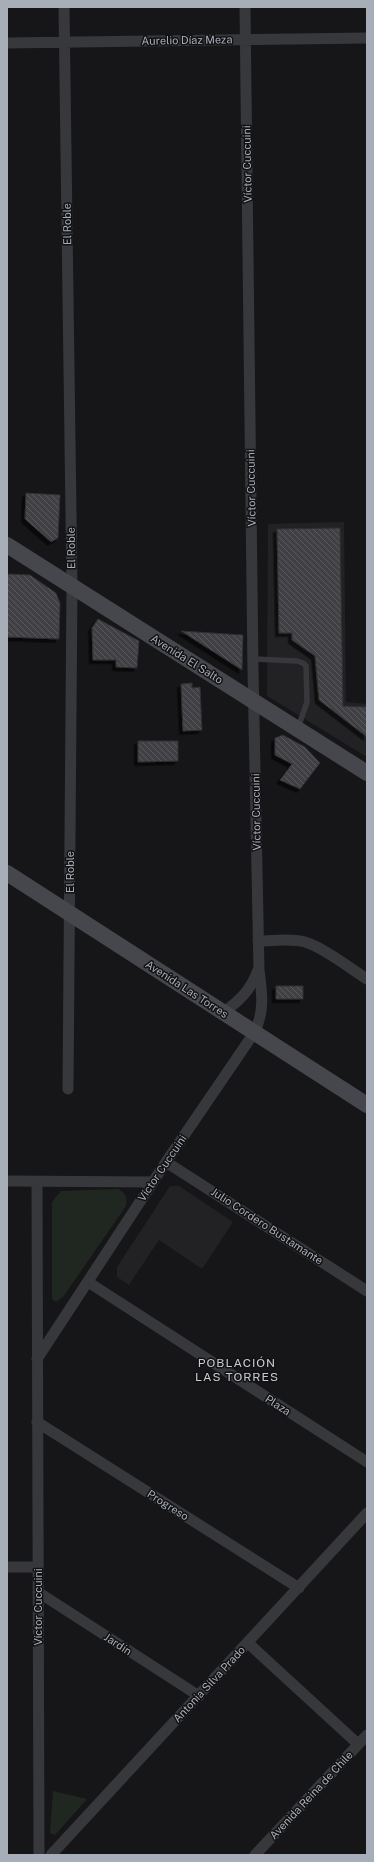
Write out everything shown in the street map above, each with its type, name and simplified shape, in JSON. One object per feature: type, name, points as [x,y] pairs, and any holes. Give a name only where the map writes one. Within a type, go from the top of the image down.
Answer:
[{"type":"street","name":"El Roble","points":[[64,7],[72,586],[68,1089]]},
{"type":"street","name":"Víctor Cuccuini","points":[[37,1359],[166,1162],[254,1033],[259,1024],[262,1006],[258,970],[245,7]]},
{"type":"street","name":"Aurelio Díaz Meza","points":[[7,43],[367,38]]},
{"type":"street","name":"Avenida El Salto","points":[[7,545],[367,772]]},
{"type":"street","name":"Avenida Las Torres","points":[[7,873],[367,1105]]},
{"type":"street","points":[[258,941],[292,940],[306,942],[367,979]]},
{"type":"street","name":"Víctor Cuccuini","points":[[223,1012],[247,993],[254,983],[258,970]]},
{"type":"street","name":"Julio Cordero Bustamante","points":[[166,1162],[367,1291]]},
{"type":"street","points":[[7,1181],[153,1182]]},
{"type":"street","name":"Víctor Cuccuini","points":[[37,1181],[39,1855]]},
{"type":"street","name":"Plaza","points":[[88,1282],[367,1462]]},
{"type":"street","name":"Progreso","points":[[37,1422],[299,1588]]},
{"type":"street","name":"Antonia Silva Prado","points":[[51,1855],[367,1513]]},
{"type":"street","points":[[7,1567],[38,1567]]},
{"type":"street","name":"Jardín","points":[[38,1592],[199,1696]]},
{"type":"street","points":[[248,1642],[358,1744]]},
{"type":"street","name":"Avenida Reina de Chile","points":[[256,1855],[367,1735]]},
{"type":"lane","points":[[253,659],[297,661],[306,666],[307,702],[298,729]]},
{"type":"shaded area","points":[[344,522],[346,702],[367,704],[367,757],[267,696],[268,524]]},
{"type":"shaded area","points":[[170,1186],[179,1186],[233,1222],[202,1269],[159,1240],[129,1285],[117,1277],[117,1267]]},
{"type":"shaded area","points":[[118,1189],[126,1196],[126,1206],[63,1297],[56,1302],[52,1299],[52,1202],[61,1191]]},
{"type":"shaded area","points":[[53,1791],[87,1799],[55,1835],[50,1833]]},
{"type":"building","points":[[26,493],[60,495],[58,538],[51,542],[25,519]]},
{"type":"building","points":[[340,528],[343,706],[367,707],[367,737],[319,700],[315,656],[292,640],[292,633],[279,633],[277,529]]},
{"type":"building","points":[[7,574],[30,575],[56,593],[60,603],[59,639],[7,637]]},
{"type":"building","points":[[98,619],[139,641],[137,668],[116,667],[116,660],[93,660],[92,628]]},
{"type":"building","points":[[181,631],[243,635],[242,670]]},
{"type":"building","points":[[192,683],[192,688],[200,687],[202,730],[183,731],[181,684]]},
{"type":"building","points":[[283,735],[305,747],[320,763],[300,789],[280,780],[292,764],[275,755],[275,738]]},
{"type":"building","points":[[138,741],[178,741],[178,761],[138,762]]},
{"type":"building","points":[[276,986],[303,986],[303,999],[276,999]]},
{"type":"district","name":"POBLACIÓN LAS TORRES","points":[[237,1370]]}]
